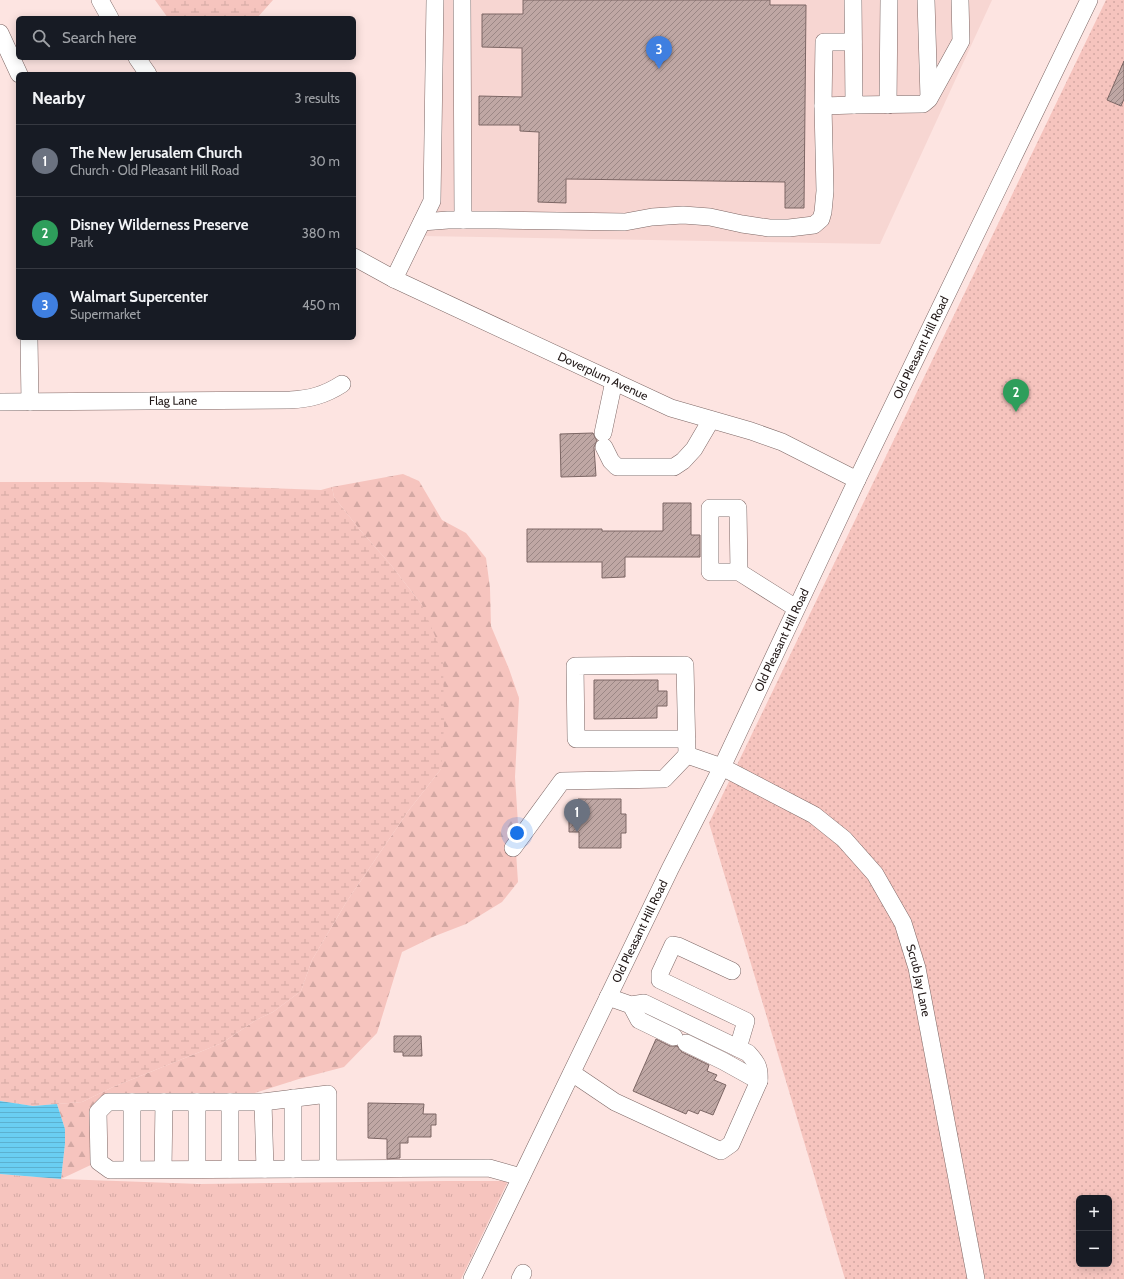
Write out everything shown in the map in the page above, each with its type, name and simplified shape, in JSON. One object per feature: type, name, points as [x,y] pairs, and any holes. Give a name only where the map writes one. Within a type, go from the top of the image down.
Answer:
[{"type":"street","points":[[100,0],[109,16]]},
{"type":"street","points":[[394,279],[432,201],[435,0]]},
{"type":"street","points":[[462,0],[463,220]]},
{"type":"street","points":[[853,0],[854,105]]},
{"type":"street","points":[[888,104],[889,0]]},
{"type":"street","points":[[926,0],[929,99]]},
{"type":"street","points":[[823,106],[923,104],[929,99],[961,41],[960,0]]},
{"type":"street","name":"Old Pleasant Hill Road","points":[[472,1279],[670,869],[722,767],[857,480],[1089,0]]},
{"type":"street","points":[[0,33],[18,72]]},
{"type":"street","points":[[422,222],[463,220],[625,222],[652,217],[683,215],[710,217],[769,228],[789,228],[814,225],[820,219],[823,212],[826,191],[823,106],[824,42],[854,42]]},
{"type":"street","points":[[138,60],[147,72]]},
{"type":"street","name":"Doverplum Avenue","points":[[356,258],[394,279],[671,408],[751,431],[782,442],[857,480]]},
{"type":"street","points":[[29,340],[30,402]]},
{"type":"street","points":[[614,381],[603,440],[611,461],[617,467],[674,468],[694,449],[712,420]]},
{"type":"street","name":"Flag Lane","points":[[0,402],[290,400],[320,396],[342,384]]},
{"type":"street","points":[[739,572],[796,608]]},
{"type":"street","name":"Scrub Jay Lane","points":[[687,747],[685,665],[575,666],[576,739],[687,747],[814,815],[844,839],[875,874],[904,923],[917,968],[976,1279]]},
{"type":"street","points":[[513,848],[562,781],[664,779],[687,747]]},
{"type":"street","points":[[732,971],[673,945],[660,973],[660,980],[746,1021],[738,1048]]},
{"type":"street","points":[[572,1073],[615,1102],[721,1151],[731,1144],[759,1081],[760,1070],[756,1062],[748,1053],[644,1003],[631,1005],[608,997]]},
{"type":"street","points":[[631,1005],[639,1020],[723,1061],[759,1081]]},
{"type":"street","points":[[328,1168],[328,1094],[263,1102],[108,1102],[98,1112],[99,1162],[110,1170],[489,1168],[521,1177]]},
{"type":"street","points":[[293,1098],[293,1168]]},
{"type":"street","points":[[132,1102],[132,1170]]},
{"type":"street","points":[[163,1169],[164,1102]]},
{"type":"street","points":[[197,1102],[197,1169]]},
{"type":"street","points":[[230,1102],[230,1169]]},
{"type":"street","points":[[263,1102],[265,1169]]},
{"type":"shaded area","points":[[441,0],[992,0],[880,244],[422,236]]},
{"type":"green space","points":[[155,0],[273,0],[259,16],[167,16]]},
{"type":"green space","points":[[1106,0],[1124,0],[1124,1279],[845,1279],[709,823]]},
{"type":"green space","points":[[403,474],[419,481],[442,520],[466,533],[486,558],[490,588],[491,626],[519,698],[515,777],[518,824],[516,852],[518,882],[502,902],[466,924],[435,936],[402,952],[377,1033],[344,1067],[302,1078],[233,1100],[103,1107],[95,1163],[61,1179],[65,1129],[57,1104],[82,1102],[113,1087],[222,1043],[256,1020],[273,1012],[301,991],[312,960],[347,901],[409,810],[441,769],[422,605],[391,565],[360,530],[334,497],[332,487]]},
{"type":"green space","points":[[0,482],[98,482],[321,490],[332,487],[334,497],[360,530],[391,565],[422,605],[443,655],[444,726],[441,769],[409,810],[347,901],[312,960],[301,991],[273,1012],[256,1020],[222,1043],[113,1087],[82,1102],[33,1106],[0,1101]]},
{"type":"green space","points":[[0,1174],[61,1179],[200,1184],[508,1181],[461,1279],[0,1279]]},
{"type":"water","points":[[0,1101],[33,1106],[57,1104],[65,1129],[61,1179],[0,1174]]},
{"type":"building","points":[[523,0],[770,0],[770,5],[806,5],[804,208],[785,208],[785,182],[566,179],[566,203],[538,202],[539,132],[520,131],[520,125],[479,125],[479,96],[522,97],[522,48],[482,47],[482,14],[523,14]]},
{"type":"building","points":[[1124,61],[1124,99],[1121,106],[1107,100]]},
{"type":"building","points":[[593,433],[597,441],[594,447],[596,476],[561,477],[560,434]]},
{"type":"building","points":[[663,503],[691,503],[691,535],[700,535],[700,557],[625,557],[625,577],[602,578],[602,562],[527,562],[527,529],[663,531]]},
{"type":"building","points":[[594,680],[658,680],[658,691],[667,691],[667,706],[657,706],[657,718],[594,719]]},
{"type":"building","points":[[578,799],[621,799],[621,814],[626,814],[626,833],[621,833],[621,848],[579,848],[579,832],[569,832],[569,817],[578,817]]},
{"type":"building","points":[[394,1036],[421,1036],[422,1056],[403,1056],[403,1052],[394,1052]]},
{"type":"building","points":[[656,1039],[670,1046],[677,1046],[682,1052],[709,1065],[707,1071],[717,1075],[714,1080],[726,1085],[713,1115],[700,1110],[698,1114],[688,1110],[686,1114],[633,1091]]},
{"type":"building","points":[[368,1103],[424,1104],[423,1114],[436,1114],[436,1125],[431,1125],[431,1137],[408,1137],[408,1143],[400,1143],[400,1158],[387,1159],[387,1139],[368,1138]]},
{"type":"place","name":"Walmart Supercenter","points":[[659,69]]},
{"type":"place","name":"Disney Wilderness Preserve","points":[[1016,412]]},
{"type":"place","name":"The New Jerusalem Church","points":[[577,832]]}]
